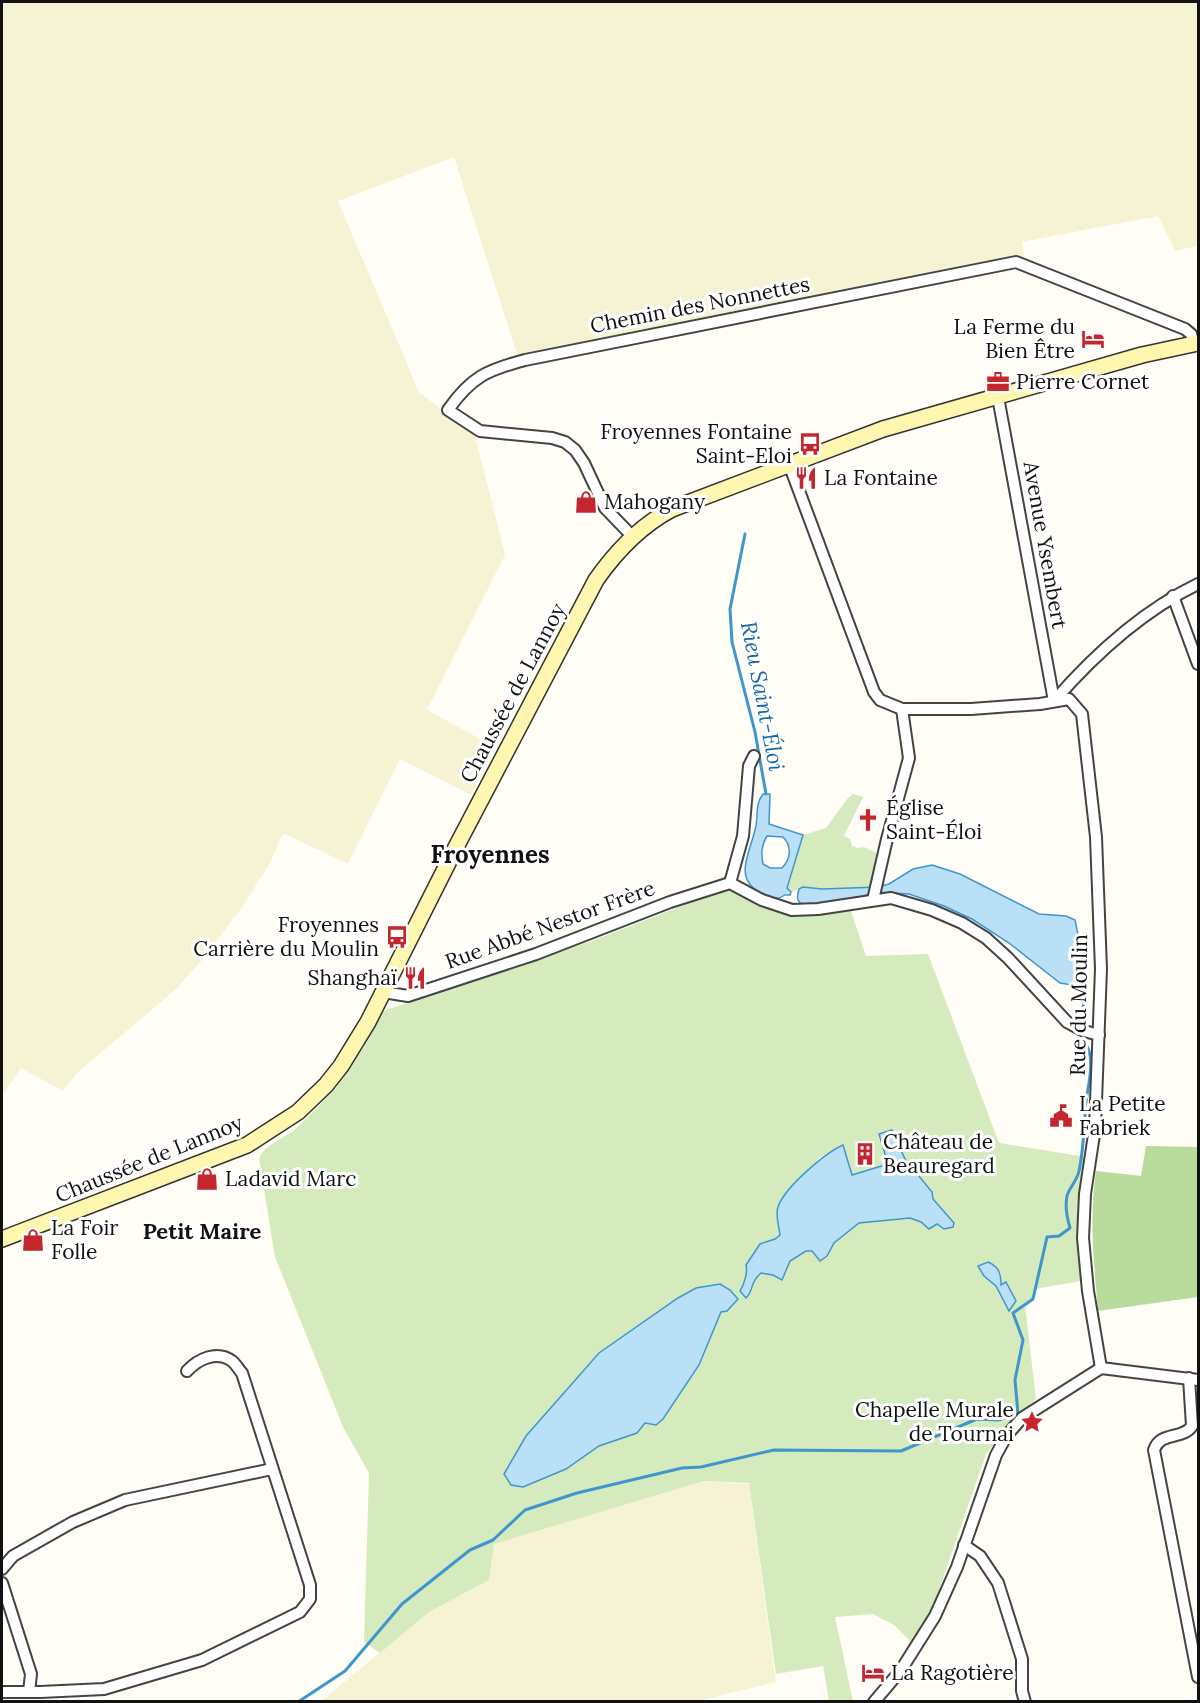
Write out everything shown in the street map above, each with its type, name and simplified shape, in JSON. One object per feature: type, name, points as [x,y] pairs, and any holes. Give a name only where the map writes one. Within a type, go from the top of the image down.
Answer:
[{"type":"main road","name":"Chaussée de Lannoy","points":[[2,1239],[224,1155],[273,1129],[314,1097],[341,1066],[354,1046],[596,580],[632,536],[654,518],[672,508],[883,429],[1142,355],[1196,343]]},
{"type":"street","name":"Chemin des Nonnettes","points":[[632,536],[605,508],[576,450],[565,442],[552,438],[480,431],[448,410],[462,390],[481,375],[503,365],[1016,262],[1185,328],[1196,343]]},
{"type":"street","name":"Avenue Ysembert","points":[[998,397],[1054,700]]},
{"type":"street","points":[[789,464],[874,692],[880,700],[902,709],[971,709],[1040,704],[1054,700],[1078,673],[1129,628],[1173,596],[1198,584]]},
{"type":"street","points":[[1173,596],[1198,664]]},
{"type":"street","name":"Rue du Moulin","points":[[1054,700],[1069,699],[1082,714],[1096,837],[1100,932],[1099,1035],[1095,1128],[1082,1219],[1088,1291],[1101,1368]]},
{"type":"street","points":[[874,898],[909,758],[902,709]]},
{"type":"street","points":[[754,756],[749,766],[743,836],[730,883],[762,900],[792,909],[818,909],[874,898],[891,898],[932,910],[962,923],[986,938],[1066,1022],[1099,1035]]},
{"type":"street","name":"Rue Abbé Nestor Frère","points":[[383,992],[408,996],[536,954],[670,902],[730,883]]},
{"type":"street","points":[[2,1692],[104,1689],[202,1660],[300,1612],[310,1599],[310,1585],[242,1373],[233,1361],[210,1356],[196,1361],[187,1371]]},
{"type":"street","points":[[874,1701],[901,1670],[935,1616],[964,1545],[996,1455],[1007,1435],[1022,1418],[1101,1368],[1194,1379],[1192,1426],[1189,1430],[1161,1439],[1155,1444],[1154,1450],[1198,1677]]},
{"type":"street","points":[[2,1569],[13,1556],[73,1522],[125,1500],[272,1469]]},
{"type":"street","points":[[964,1545],[980,1556],[998,1583],[1022,1659],[1022,1691],[1025,1701]]},
{"type":"street","points":[[2,1583],[31,1674],[29,1692]]},
{"type":"shaded area","points":[[2,2],[1198,2],[1198,246],[1175,251],[1158,216],[1022,242],[1025,261],[527,355],[517,354],[454,157],[338,201],[419,392],[475,436],[505,555],[427,710],[495,747],[471,795],[400,759],[348,864],[283,833],[270,863],[242,907],[204,958],[175,990],[77,1073],[63,1091],[21,1068],[2,1096]]},
{"type":"shaded area","points":[[704,1481],[749,1484],[776,1682],[693,1702],[320,1702],[429,1612],[489,1580],[493,1544]]},
{"type":"green space","points":[[853,794],[863,797],[844,836],[850,839],[852,846],[864,847],[879,854],[873,888],[799,889],[791,892],[787,889],[803,835],[826,828]]},
{"type":"green space","points":[[730,887],[784,908],[849,905],[866,956],[928,954],[999,1143],[1086,1157],[1079,1221],[1081,1281],[1035,1289],[1033,1299],[1025,1305],[1036,1399],[1017,1417],[986,1454],[933,1607],[912,1643],[894,1625],[873,1614],[835,1617],[853,1701],[829,1701],[823,1666],[776,1674],[749,1483],[704,1481],[494,1544],[489,1580],[429,1612],[380,1653],[364,1642],[369,1473],[343,1427],[275,1257],[259,1159],[269,1146],[294,1130],[309,1116],[334,1089],[383,1011],[592,941]],"holes":[[[892,1130],[905,1159],[932,1192],[933,1199],[942,1210],[929,1229],[921,1222],[910,1218],[859,1223],[834,1243],[827,1256],[816,1258],[812,1251],[806,1251],[790,1261],[786,1273],[773,1275],[762,1273],[753,1280],[750,1294],[740,1291],[747,1264],[760,1244],[780,1235],[779,1228],[809,1171],[819,1158],[843,1145],[852,1175],[888,1164],[879,1134]],[[979,1266],[995,1266],[1001,1273],[1001,1285],[1006,1282],[1009,1311],[996,1286],[984,1276]],[[711,1285],[721,1312],[699,1365],[656,1425],[645,1423],[636,1433],[599,1446],[519,1450],[526,1436],[678,1298],[696,1288]]]},
{"type":"green space","points":[[1146,1146],[1198,1147],[1198,1297],[1098,1311],[1093,1225],[1096,1171],[1141,1176]]},
{"type":"water","points":[[763,794],[770,794],[769,824],[803,835],[787,888],[791,892],[790,895],[772,898],[754,889],[748,882],[745,866],[756,825],[760,798]],"holes":[[[767,836],[783,837],[789,848],[787,861],[782,868],[770,868],[763,864],[764,843]]]},
{"type":"water","points":[[932,865],[960,874],[1039,914],[1066,916],[1075,920],[1081,948],[1082,978],[1072,985],[1060,983],[1009,943],[972,919],[909,894],[872,892],[859,899],[805,907],[798,900],[799,889],[803,887],[822,889],[879,887],[889,884],[913,869]]},
{"type":"water","points":[[892,1130],[905,1159],[932,1192],[933,1199],[954,1223],[953,1227],[944,1229],[937,1224],[929,1229],[921,1222],[910,1218],[859,1223],[834,1243],[827,1256],[820,1261],[812,1251],[806,1251],[790,1261],[782,1280],[773,1275],[761,1273],[746,1298],[740,1291],[745,1278],[746,1265],[760,1244],[780,1235],[777,1210],[788,1190],[816,1163],[843,1145],[852,1175],[888,1164],[879,1134]]},
{"type":"water","points":[[988,1262],[997,1268],[1001,1285],[1006,1282],[1016,1301],[1009,1311],[996,1286],[984,1276],[978,1266]]},
{"type":"water","points":[[720,1284],[738,1299],[727,1311],[721,1312],[699,1365],[663,1419],[656,1425],[645,1423],[637,1433],[599,1446],[566,1469],[523,1487],[511,1485],[504,1474],[526,1436],[599,1353],[678,1298],[696,1288]]},
{"type":"waterway","name":"Rieu Saint-Éloi","points":[[745,534],[730,609],[732,642],[755,732],[766,794]]},
{"type":"waterway","points":[[1078,980],[1086,995],[1081,1015],[1081,1027]]},
{"type":"waterway","points":[[298,1702],[345,1671],[402,1604],[470,1550],[493,1540],[525,1510],[577,1493],[682,1468],[701,1467],[774,1450],[901,1451],[977,1419],[998,1420],[1018,1414],[1015,1380],[1023,1340],[1013,1313],[1033,1299],[1047,1237],[1059,1236],[1070,1228],[1066,1200],[1078,1175],[1081,1162],[1091,1066],[1089,1052],[1081,1039],[1081,1033]]},
{"type":"place","name":"La Ferme du Bien Être","points":[[1093,339]]},
{"type":"place","name":"Pierre Cornet","points":[[998,382]]},
{"type":"place","name":"Froyennes Fontaine Saint-Eloi","points":[[810,444]]},
{"type":"place","name":"La Fontaine","points":[[806,478]]},
{"type":"place","name":"Mahogany","points":[[586,502]]},
{"type":"place","name":"Église Saint-Éloi","points":[[868,820]]},
{"type":"place","name":"Froyennes Carrière du Moulin","points":[[397,937]]},
{"type":"place","name":"Shanghaï","points":[[415,978]]},
{"type":"place","name":"La Petite Fabriek","points":[[1061,1116]]},
{"type":"place","name":"Château de Beauregard","points":[[865,1154]]},
{"type":"place","name":"Ladavid Marc","points":[[207,1179]]},
{"type":"place","name":"La Foir Folle","points":[[33,1240]]},
{"type":"place","name":"Chapelle Murale de Tournai","points":[[1032,1422]]},
{"type":"place","name":"La Ragotière","points":[[873,1673]]},
{"type":"district","name":"Froyennes","points":[[490,855]]},
{"type":"district","name":"Petit Maire","points":[[202,1231]]}]
